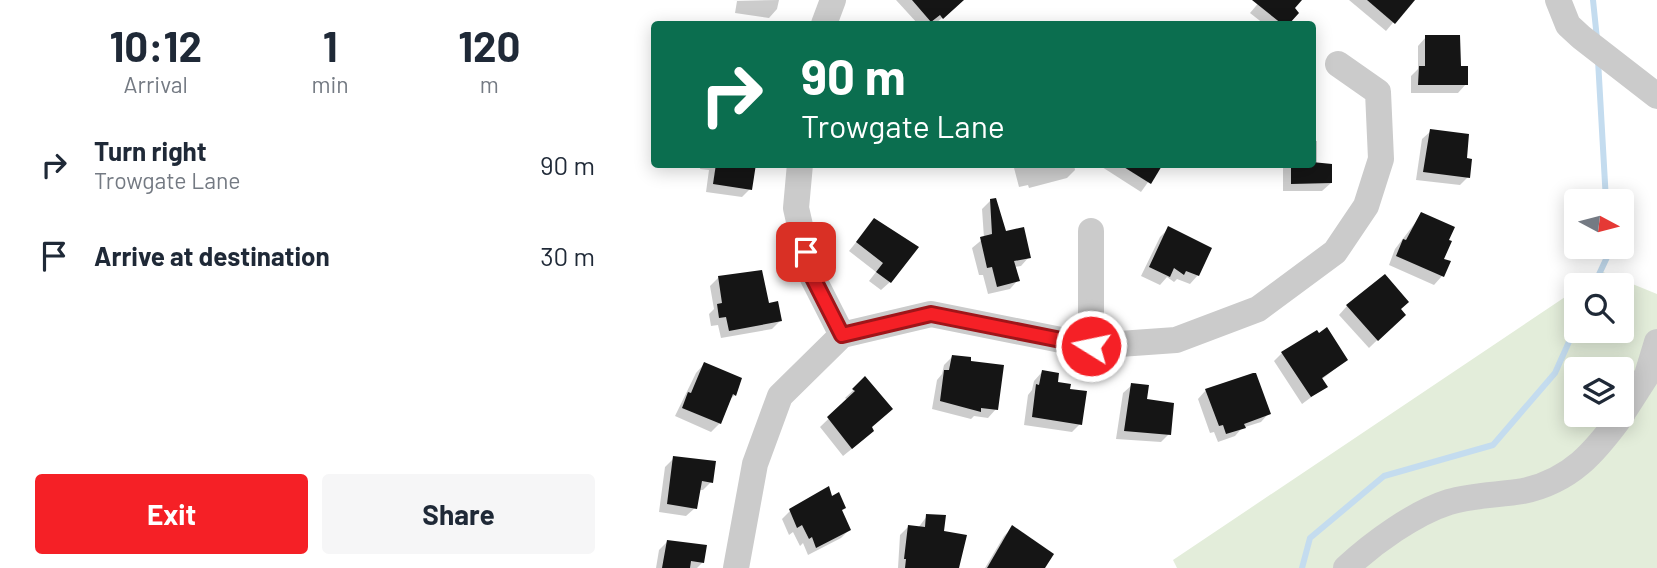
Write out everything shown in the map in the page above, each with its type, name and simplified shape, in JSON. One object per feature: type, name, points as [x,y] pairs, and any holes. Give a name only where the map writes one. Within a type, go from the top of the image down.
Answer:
[{"type":"street","points":[[825,21],[833,0]]},
{"type":"street","points":[[1558,0],[1568,25],[1657,96]]},
{"type":"street","points":[[741,567],[755,464],[780,396],[842,335],[931,314],[1091,346],[1176,340],[1258,309],[1335,252],[1366,206],[1381,159],[1378,92],[1338,64]]},
{"type":"street","points":[[800,168],[796,208],[811,274],[842,335]]},
{"type":"street","points":[[1091,231],[1091,346]]},
{"type":"street","points":[[1634,395],[1647,375],[1657,342]]},
{"type":"street","points":[[1346,568],[1401,526],[1449,502],[1526,490],[1574,469],[1597,449],[1613,427]]},
{"type":"green space","points":[[1634,285],[1657,294],[1657,568],[1177,568],[1173,560],[1564,298],[1564,343],[1634,343]]},
{"type":"building","points":[[912,0],[964,0],[943,19],[940,15],[930,21]]},
{"type":"building","points":[[1252,0],[1302,0],[1295,8],[1299,13],[1292,21],[1278,21]]},
{"type":"building","points":[[1367,0],[1415,0],[1395,24]]},
{"type":"building","points":[[1425,35],[1460,35],[1461,66],[1468,66],[1468,85],[1418,85],[1419,66],[1425,66]]},
{"type":"building","points":[[1430,129],[1469,134],[1467,158],[1472,159],[1470,178],[1423,172]]},
{"type":"building","points":[[1316,162],[1332,164],[1332,183],[1291,184],[1291,168],[1316,168]]},
{"type":"building","points":[[715,168],[755,168],[752,190],[713,184]]},
{"type":"building","points":[[1125,168],[1161,168],[1151,184]]},
{"type":"building","points":[[996,198],[1006,231],[1024,227],[1031,258],[1014,261],[1020,281],[997,287],[992,267],[987,268],[980,237],[992,234],[990,199]]},
{"type":"building","points":[[1421,212],[1455,227],[1444,259],[1451,261],[1444,277],[1396,256],[1403,239],[1406,240]]},
{"type":"building","points":[[874,218],[919,247],[891,283],[876,272],[883,263],[856,242]]},
{"type":"building","points":[[1168,226],[1212,248],[1199,276],[1186,271],[1184,275],[1174,268],[1170,277],[1149,267]]},
{"type":"building","points":[[762,270],[769,303],[778,301],[782,321],[729,331],[726,317],[719,318],[717,304],[722,303],[718,276]]},
{"type":"building","points":[[1385,274],[1409,302],[1401,309],[1406,315],[1378,341],[1346,305]]},
{"type":"building","points":[[1327,327],[1348,360],[1322,378],[1328,387],[1311,397],[1281,352],[1317,330],[1319,333]]},
{"type":"building","points":[[952,355],[971,357],[971,361],[1004,365],[998,410],[981,408],[981,412],[940,401],[944,370],[949,370]]},
{"type":"building","points":[[704,362],[742,378],[721,424],[682,408]]},
{"type":"building","points":[[1042,370],[1059,373],[1058,382],[1071,384],[1070,389],[1087,391],[1082,425],[1032,417],[1036,384],[1039,385]]},
{"type":"building","points":[[1256,373],[1271,414],[1244,424],[1246,428],[1226,434],[1223,425],[1219,426],[1205,389]]},
{"type":"building","points":[[865,376],[893,409],[872,427],[874,431],[852,449],[827,417],[855,391],[852,389]]},
{"type":"building","points":[[1131,383],[1149,385],[1147,399],[1174,403],[1171,435],[1124,431]]},
{"type":"building","points":[[673,456],[716,461],[713,483],[702,481],[697,509],[667,504]]},
{"type":"building","points":[[829,486],[832,496],[839,492],[846,508],[842,510],[851,530],[816,548],[812,537],[809,539],[802,525],[797,528],[789,509]]},
{"type":"building","points":[[926,514],[946,515],[944,531],[967,535],[959,568],[905,568],[908,525],[925,527]]},
{"type":"building","points":[[1012,525],[1054,554],[1045,568],[987,568]]},
{"type":"building","points":[[667,540],[707,545],[704,563],[691,561],[690,568],[662,568]]},
{"type":"waterway","points":[[1593,0],[1597,39]]},
{"type":"waterway","points":[[1598,60],[1605,189]]},
{"type":"waterway","points":[[1600,273],[1606,259]]},
{"type":"waterway","points":[[1302,568],[1310,538],[1384,476],[1493,445],[1555,373],[1568,343]]},
{"type":"route","points":[[806,252],[811,274],[842,335],[931,314],[1091,346]]}]
